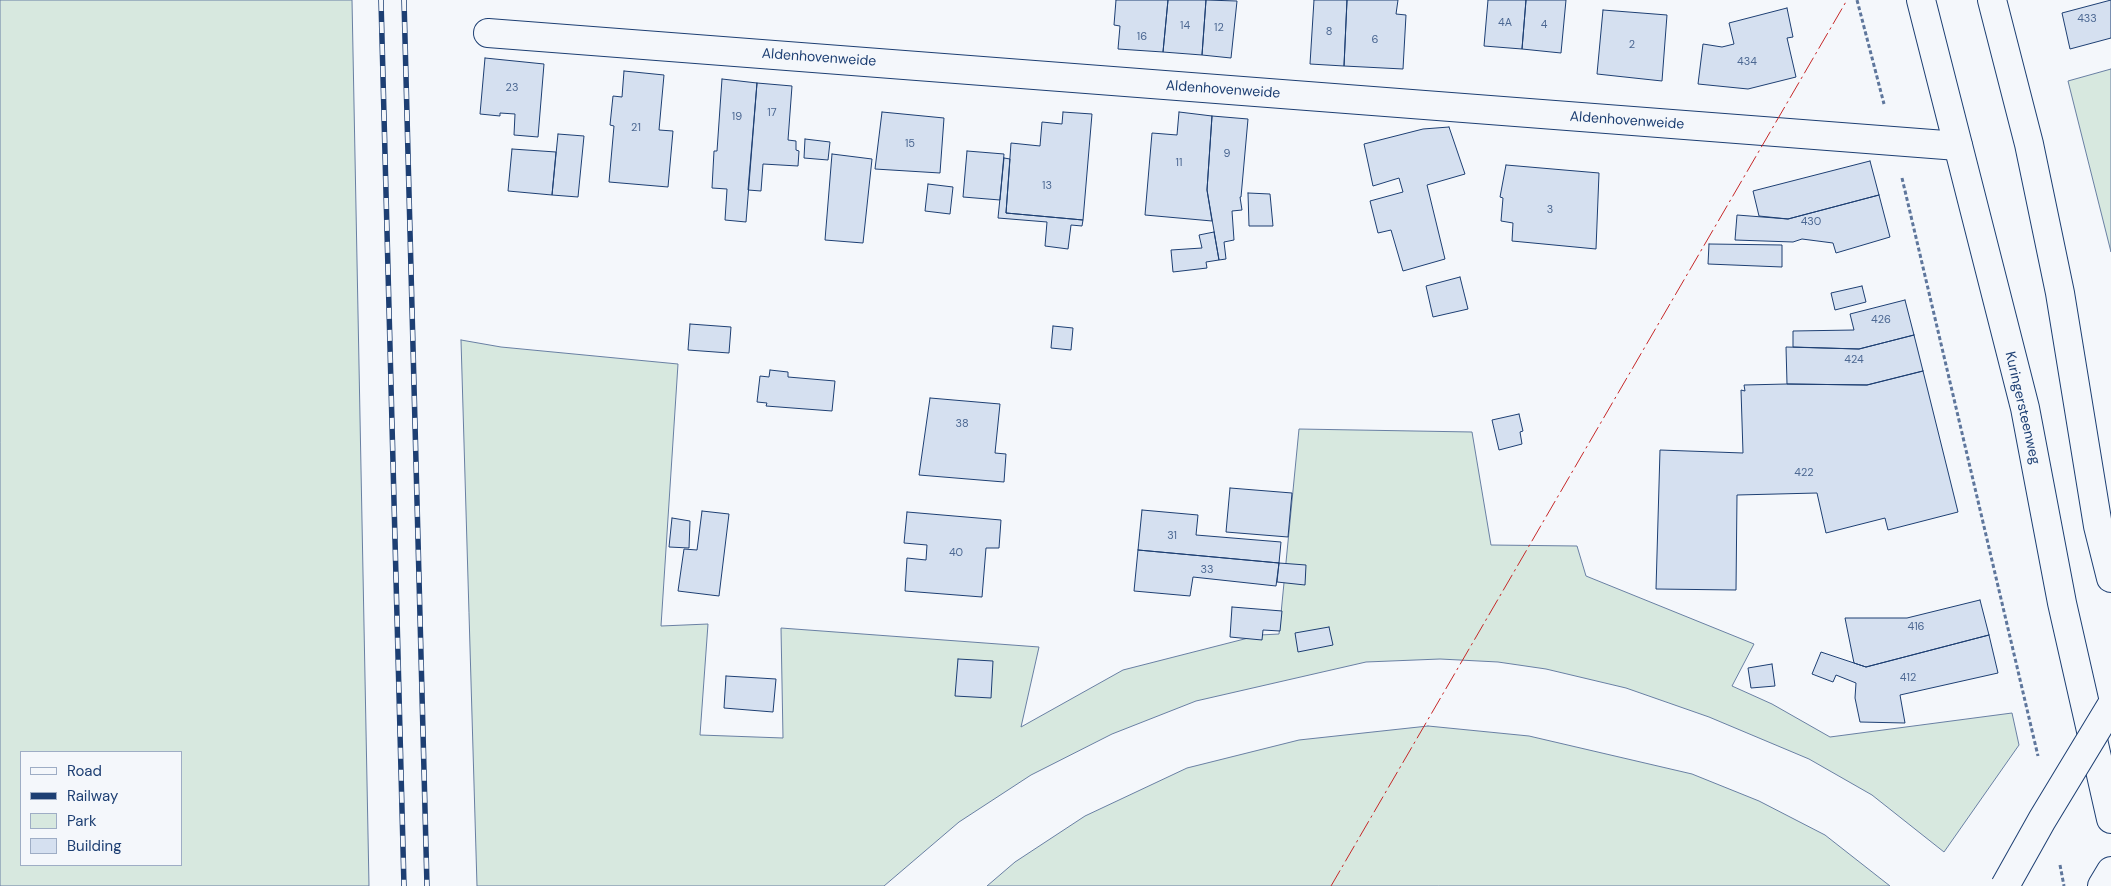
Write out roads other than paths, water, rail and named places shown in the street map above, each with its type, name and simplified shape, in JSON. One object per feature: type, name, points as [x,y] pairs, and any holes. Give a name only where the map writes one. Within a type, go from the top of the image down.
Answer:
[{"type":"main road","name":"Kuringersteenweg","points":[[1921,0],[2024,408],[2062,603],[2111,819]]},
{"type":"main road","points":[[1992,0],[2028,144],[2060,293],[2098,526],[2111,578]]},
{"type":"main road","name":"Aldenhovenweide","points":[[488,33],[1958,146]]},
{"type":"main road","points":[[2005,886],[2042,820],[2111,706]]},
{"type":"main road","points":[[2102,886],[2111,871]]},
{"type":"railway","points":[[381,0],[404,886]]},
{"type":"railway","points":[[404,0],[427,886]]}]
